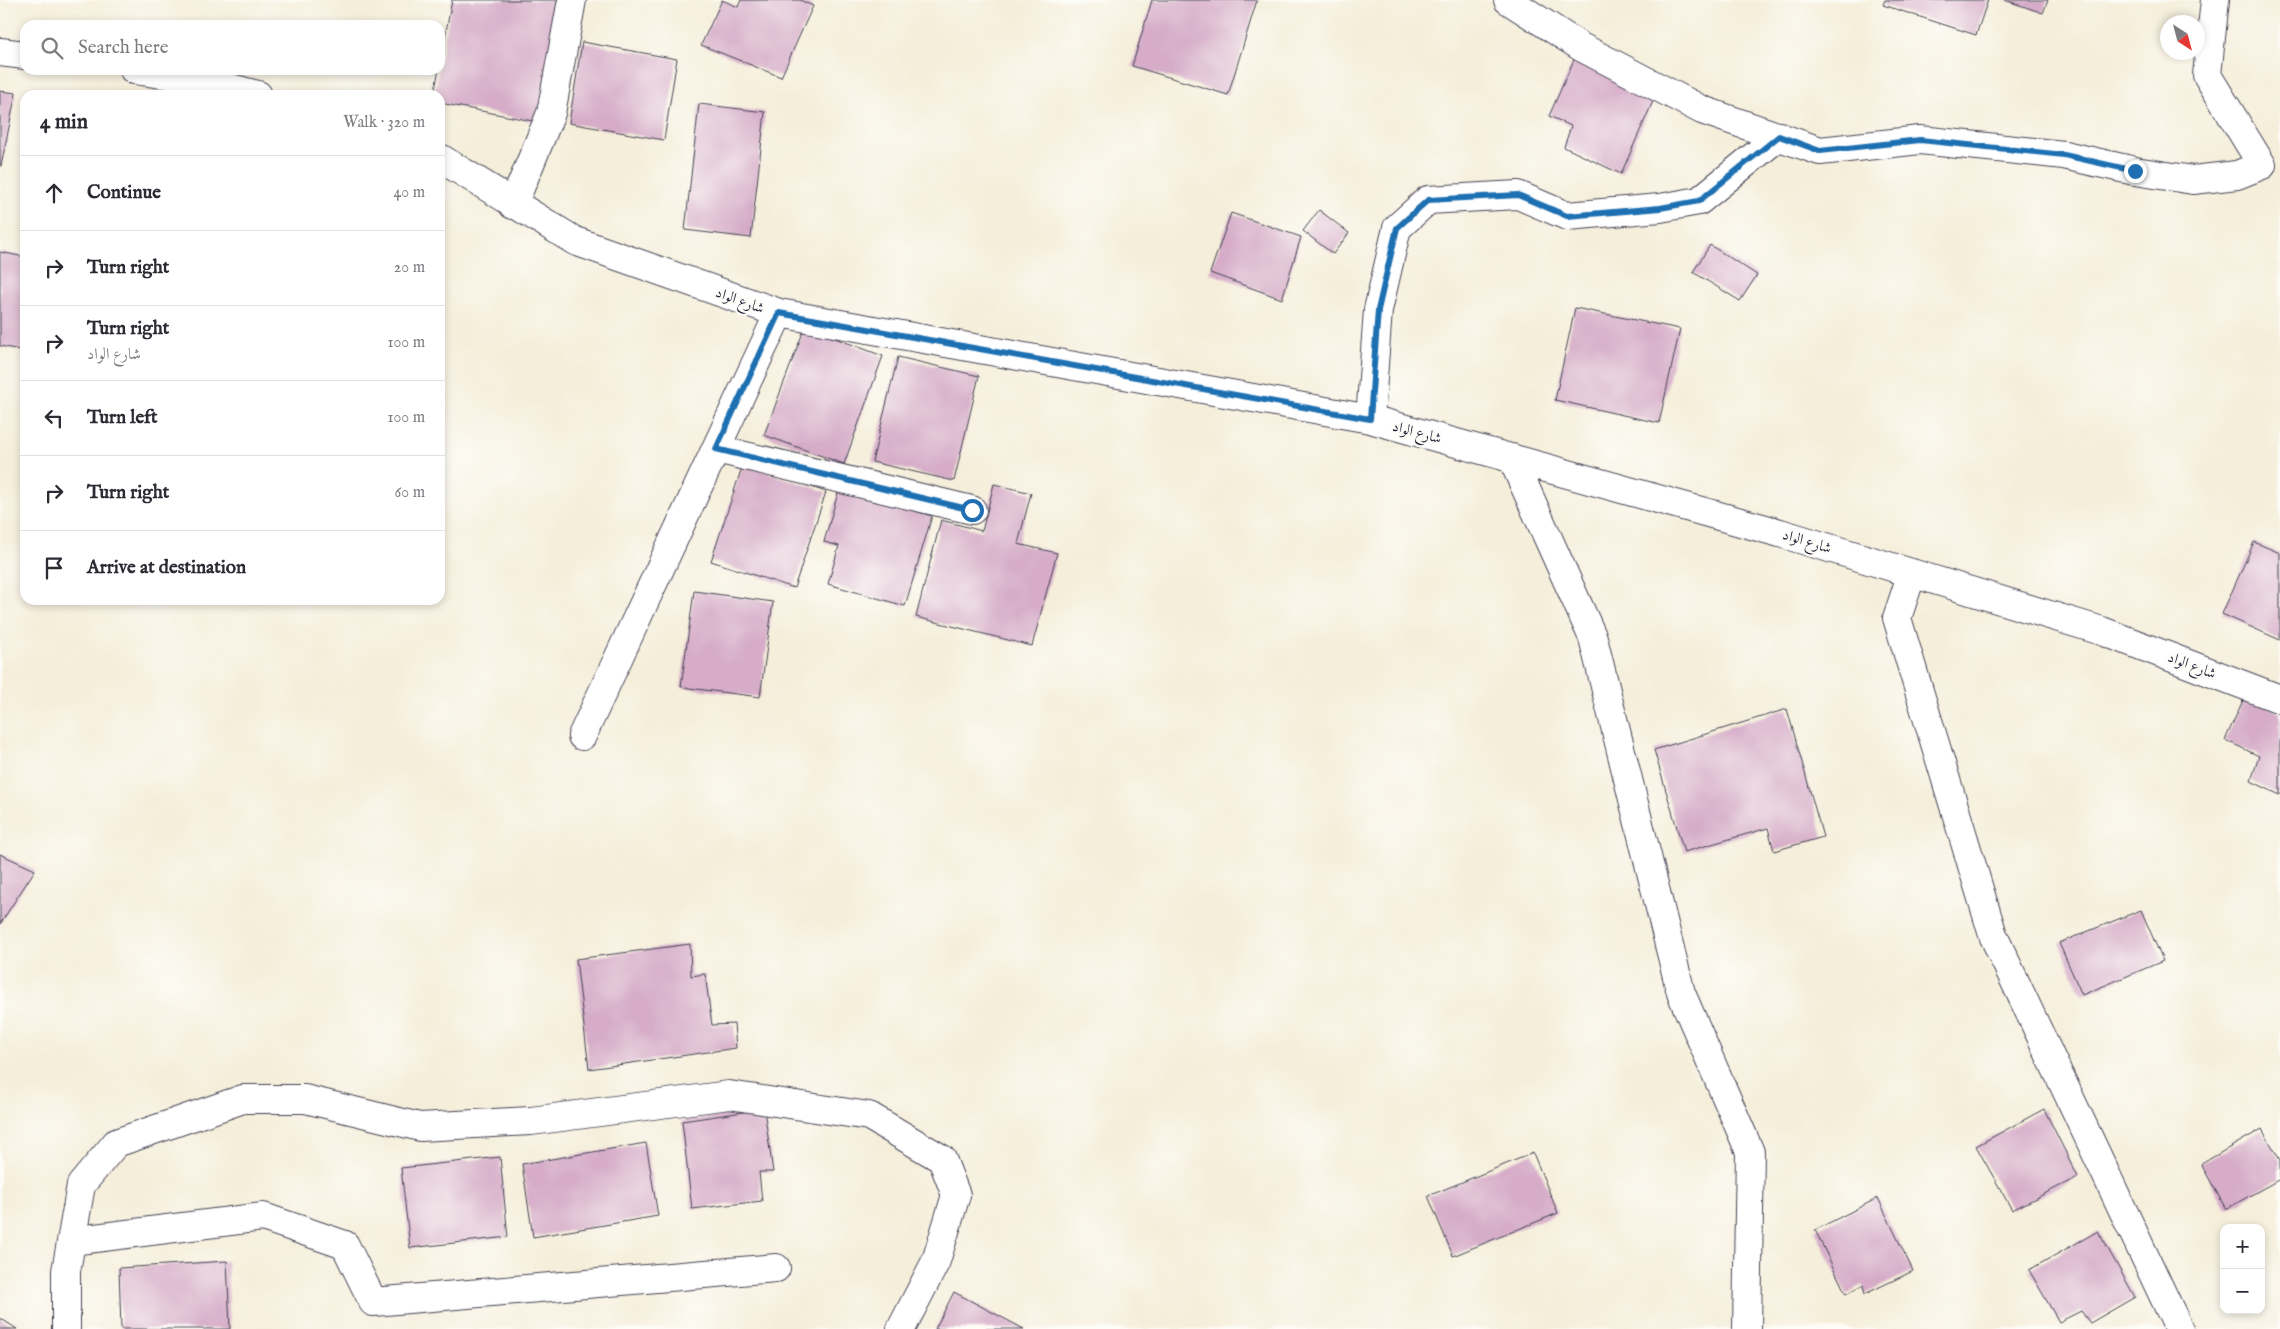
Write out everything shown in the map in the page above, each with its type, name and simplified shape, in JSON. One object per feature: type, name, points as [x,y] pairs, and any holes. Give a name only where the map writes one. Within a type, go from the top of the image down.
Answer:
[{"type":"street","points":[[513,205],[551,113],[572,0]]},
{"type":"street","points":[[1508,0],[1581,47],[1702,110],[1820,151],[1920,140],[2064,155],[2135,171],[2193,180],[2237,175],[2262,165],[2207,75],[2215,0]]},
{"type":"street","points":[[0,52],[20,54]]},
{"type":"street","points":[[173,75],[196,78],[240,90]]},
{"type":"street","points":[[1370,419],[1378,310],[1397,228],[1428,200],[1518,195],[1567,216],[1660,208],[1699,201],[1779,136]]},
{"type":"street","name":"شارع الواد","points":[[445,161],[574,241],[779,313],[1370,419],[1780,533],[2102,631],[2280,699]]},
{"type":"street","points":[[582,736],[779,313]]},
{"type":"street","points":[[716,449],[972,510]]},
{"type":"street","points":[[1512,458],[1593,638],[1681,993],[1750,1152],[1747,1329]]},
{"type":"street","points":[[1912,573],[1897,618],[1992,935],[2179,1329]]},
{"type":"street","points":[[66,1329],[66,1271],[81,1185],[116,1144],[242,1099],[305,1099],[420,1127],[532,1121],[729,1095],[869,1116],[942,1159],[956,1195],[936,1261],[901,1329]]},
{"type":"street","points":[[71,1241],[263,1217],[345,1245],[373,1302],[776,1268]]},
{"type":"building","points":[[452,0],[568,0],[543,123],[445,104],[445,90],[435,90],[438,75],[445,75],[445,37]]},
{"type":"building","points":[[722,0],[738,7],[741,0],[800,0],[813,6],[781,77],[701,45]]},
{"type":"building","points":[[1152,0],[1257,0],[1228,95],[1132,66]]},
{"type":"building","points":[[1885,0],[1988,0],[1976,35],[1883,5]]},
{"type":"building","points":[[2005,0],[2048,0],[2043,13]]},
{"type":"building","points":[[582,42],[677,59],[664,140],[569,123]]},
{"type":"building","points":[[1576,55],[1658,90],[1621,174],[1564,147],[1571,126],[1549,116]]},
{"type":"building","points":[[0,91],[16,93],[1,166],[0,166]]},
{"type":"building","points":[[699,104],[765,112],[751,238],[685,230]]},
{"type":"building","points":[[1319,210],[1349,233],[1333,254],[1303,231]]},
{"type":"building","points":[[1231,213],[1301,237],[1282,299],[1210,273]]},
{"type":"building","points":[[1710,245],[1757,275],[1740,301],[1693,272]]},
{"type":"building","points":[[0,252],[20,256],[20,350],[0,346]]},
{"type":"building","points":[[1575,308],[1680,329],[1659,423],[1555,400]]},
{"type":"building","points":[[805,327],[883,356],[844,464],[764,435]]},
{"type":"building","points":[[898,357],[979,376],[954,481],[872,462]]},
{"type":"building","points":[[743,464],[826,492],[794,588],[711,561]]},
{"type":"building","points":[[994,484],[1031,493],[1018,544],[1057,553],[1032,646],[916,617],[941,520],[982,531]]},
{"type":"building","points":[[839,489],[932,516],[905,606],[828,584],[839,546],[824,542]]},
{"type":"building","points":[[2254,542],[2280,553],[2280,640],[2222,614]]},
{"type":"building","points":[[694,591],[773,602],[760,697],[681,687]]},
{"type":"building","points":[[2245,696],[2280,712],[2280,795],[2251,781],[2259,756],[2225,740]]},
{"type":"building","points":[[1787,709],[1823,837],[1774,851],[1768,828],[1684,852],[1654,750]]},
{"type":"building","points":[[0,854],[35,870],[0,924]]},
{"type":"building","points":[[2141,910],[2163,961],[2082,995],[2059,943]]},
{"type":"building","points":[[690,944],[691,976],[705,974],[712,1025],[734,1024],[736,1048],[589,1069],[576,959]]},
{"type":"building","points":[[764,1109],[773,1172],[759,1172],[762,1201],[692,1209],[682,1121]]},
{"type":"building","points":[[2044,1109],[2078,1177],[2012,1210],[1976,1146]]},
{"type":"building","points":[[2262,1129],[2280,1160],[2280,1179],[2226,1209],[2201,1164]]},
{"type":"building","points":[[646,1143],[658,1216],[533,1237],[522,1164]]},
{"type":"building","points":[[1533,1153],[1558,1213],[1453,1256],[1428,1196]]},
{"type":"building","points":[[500,1157],[508,1237],[410,1248],[401,1168]]},
{"type":"building","points":[[1878,1198],[1913,1271],[1865,1294],[1863,1285],[1846,1294],[1815,1230]]},
{"type":"building","points":[[2098,1231],[2135,1297],[2090,1323],[2081,1311],[2059,1322],[2029,1270]]},
{"type":"building","points":[[227,1261],[230,1329],[121,1329],[119,1268]]},
{"type":"building","points":[[954,1292],[1024,1329],[935,1329]]},
{"type":"building","points":[[0,1318],[17,1329],[0,1329]]},
{"type":"route","points":[[972,510],[716,449],[779,313],[1370,419],[1378,310],[1397,228],[1428,200],[1518,195],[1567,216],[1660,208],[1699,201],[1779,136],[1820,151],[1920,140],[2064,155],[2135,171]]}]
